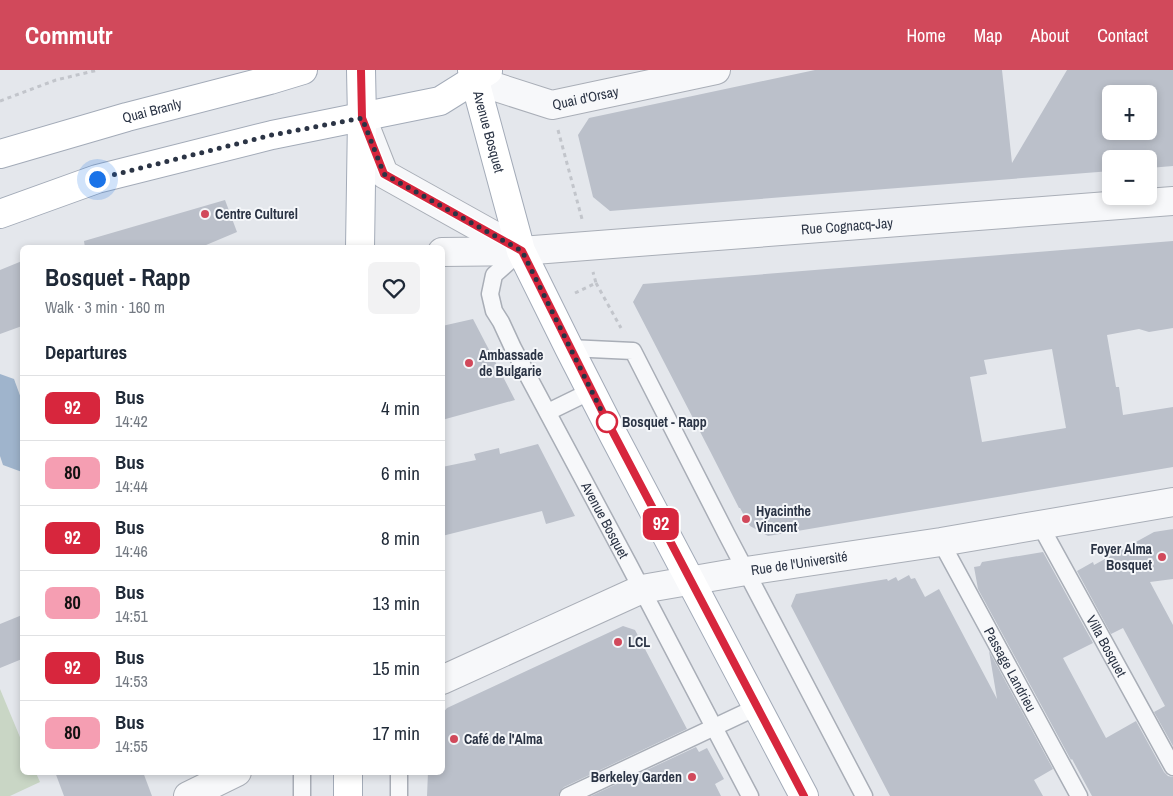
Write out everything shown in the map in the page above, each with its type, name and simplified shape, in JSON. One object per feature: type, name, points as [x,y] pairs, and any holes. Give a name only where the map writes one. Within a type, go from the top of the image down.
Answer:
[{"type":"main road","name":"Quai Branly","points":[[0,154],[126,117],[260,83],[303,70]]},
{"type":"main road","points":[[360,245],[361,70]]},
{"type":"main road","points":[[0,214],[97,179],[272,135],[440,101],[479,73]]},
{"type":"main road","name":"Avenue Bosquet","points":[[479,73],[522,251],[591,391],[804,796]]},
{"type":"main road","points":[[348,775],[348,796]]},
{"type":"street","name":"Quai d'Orsay","points":[[479,73],[552,105],[716,70]]},
{"type":"street","points":[[362,118],[384,174],[522,251]]},
{"type":"street","name":"Rue Cognacq-Jay","points":[[445,252],[522,251],[1173,201]]},
{"type":"street","name":"Rue de l'Université","points":[[445,679],[642,589],[746,571],[941,542],[1173,502]]},
{"type":"street","points":[[188,796],[231,775]]},
{"type":"lane","name":"Avenue Bosquet","points":[[522,251],[494,275],[490,294],[494,311],[502,322],[513,348],[750,796]]},
{"type":"lane","points":[[569,348],[633,351],[864,796]]},
{"type":"lane","points":[[548,412],[591,391]]},
{"type":"lane","name":"Villa Bosquet","points":[[1040,525],[1173,767]]},
{"type":"lane","name":"Passage Landrieu","points":[[941,542],[1079,796]]},
{"type":"lane","points":[[568,796],[757,707]]},
{"type":"lane","points":[[302,775],[302,796]]},
{"type":"lane","points":[[399,775],[399,796]]},
{"type":"path","points":[[0,101],[56,80],[98,70]]},
{"type":"path","points":[[556,121],[583,223]]},
{"type":"path","points":[[592,268],[596,283],[633,351]]},
{"type":"path","points":[[575,292],[596,283]]},
{"type":"green space","points":[[0,689],[20,737],[20,775],[37,775],[40,782],[10,796],[0,796]]},
{"type":"water","points":[[0,374],[14,379],[20,396],[20,471],[3,465],[0,456]]},
{"type":"building","points":[[815,70],[1002,70],[1012,163],[1067,70],[1173,70],[1173,166],[1157,167],[1157,150],[1102,150],[1102,172],[610,211],[593,197],[578,135],[589,118]]},
{"type":"building","name":"Centre Culturel","points":[[225,200],[237,232],[206,245],[85,245],[84,241]]},
{"type":"building","points":[[1173,241],[1173,328],[1149,332],[1139,329],[1107,335],[1116,387],[1119,387],[1123,415],[1173,407],[1173,467],[768,536],[750,526],[739,508],[633,302],[643,284]],"holes":[[[1052,349],[1066,428],[982,442],[970,377],[987,374],[984,360]]]},
{"type":"building","points":[[20,262],[20,327],[0,334],[0,270]]},
{"type":"building","name":"Ambassade de Bulgarie","points":[[473,319],[515,400],[445,419],[445,325]]},
{"type":"building","points":[[538,444],[575,516],[546,524],[542,511],[445,535],[445,466],[476,460],[474,454],[499,448],[500,454]]},
{"type":"building","points":[[1173,529],[1173,579],[1150,582],[1173,625],[1173,746],[1154,712],[1165,706],[1123,628],[1111,634],[1077,571],[1093,562],[1094,565],[1154,532]]},
{"type":"building","points":[[1043,552],[1093,643],[1063,658],[1106,738],[1136,721],[1164,772],[1168,776],[1173,777],[1173,796],[1092,796],[978,589],[974,567],[980,566],[982,562]]},
{"type":"building","points":[[909,575],[911,579],[915,578],[925,597],[939,589],[997,699],[989,651],[1053,769],[1034,780],[1043,796],[890,796],[791,606],[796,594],[887,579],[888,581],[896,577],[898,581]]},
{"type":"building","points":[[20,616],[20,660],[0,668],[0,624]]},
{"type":"building","points":[[623,626],[635,630],[687,729],[564,787],[558,796],[427,796],[428,775],[445,775],[445,710]]},
{"type":"building","points":[[696,747],[699,752],[707,748],[724,779],[715,784],[721,796],[591,796]]},
{"type":"building","points":[[56,775],[144,775],[152,796],[64,796]]},
{"type":"bus line","name":"92","points":[[361,70],[362,118],[384,174],[522,251],[569,348],[804,796]]},
{"type":"place","name":"Centre Culturel","points":[[205,214]]},
{"type":"place","name":"Ambassade de Bulgarie","points":[[469,363]]},
{"type":"place","name":"Bosquet - Rapp","points":[[607,422]]},
{"type":"place","name":"Hyacinthe Vincent","points":[[746,519]]},
{"type":"place","name":"Foyer Alma Bosquet","points":[[1162,557]]},
{"type":"place","name":"LCL","points":[[618,642]]},
{"type":"place","name":"Café de l'Alma","points":[[454,739]]},
{"type":"place","name":"Berkeley Garden","points":[[692,777]]},
{"type":"route","points":[[97,179],[272,135],[362,118],[384,174],[522,251],[607,422]]}]
